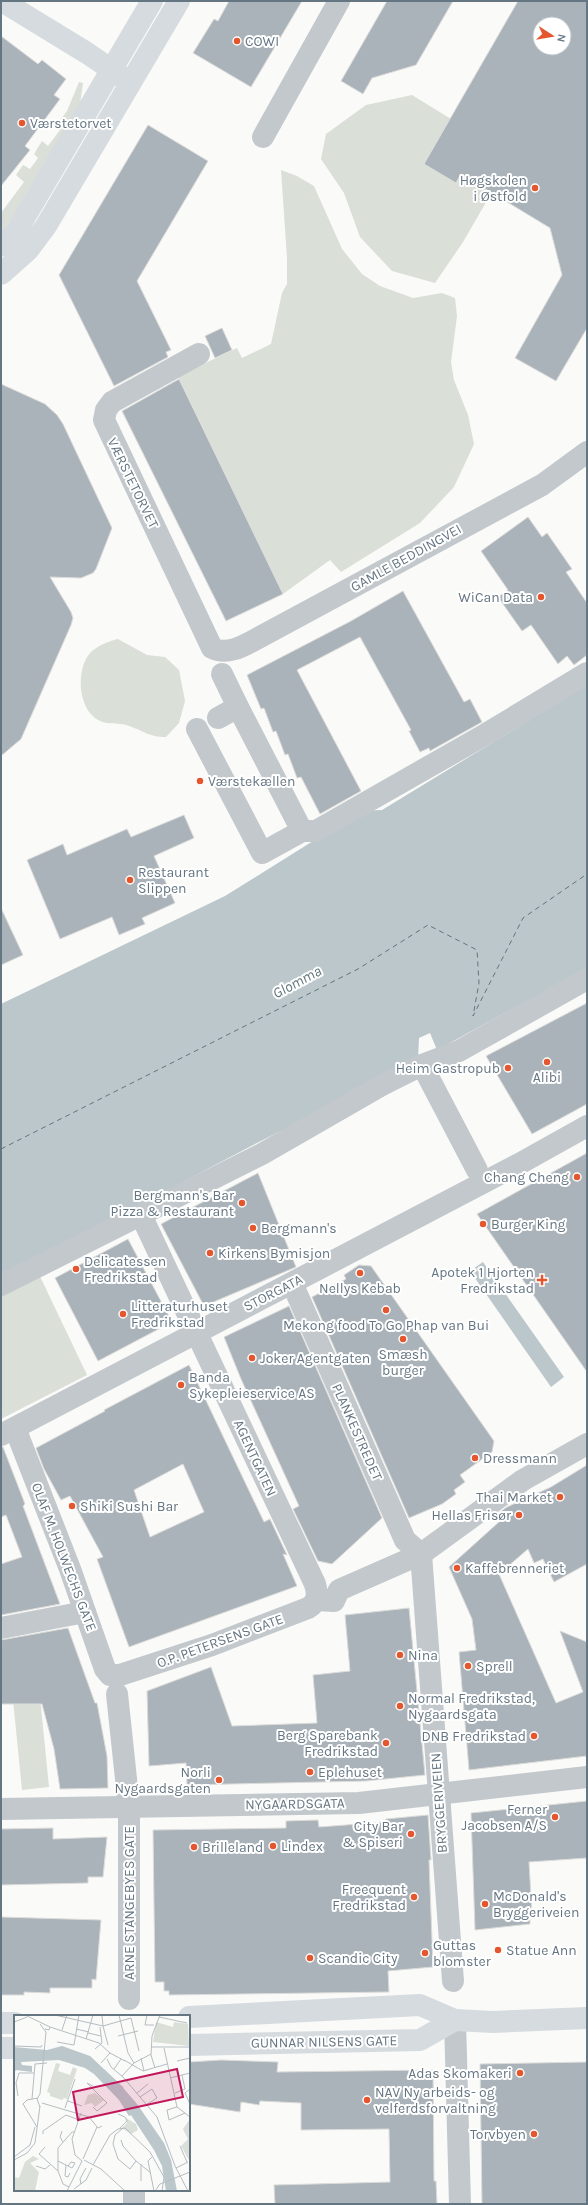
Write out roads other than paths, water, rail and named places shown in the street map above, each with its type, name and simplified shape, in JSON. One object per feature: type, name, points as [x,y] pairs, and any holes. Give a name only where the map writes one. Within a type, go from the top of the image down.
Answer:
[{"type":"street","points":[[3,1],[87,52],[131,83]]},
{"type":"street","points":[[1,246],[16,232],[152,1]]},
{"type":"street","points":[[1,274],[28,250],[42,232],[179,1]]},
{"type":"street","points":[[263,137],[339,1]]},
{"type":"street","name":"VÆRSTETORVET","points":[[199,354],[112,402],[106,410],[104,420],[212,648],[219,651]]},
{"type":"street","name":"GAMLE BEDDINGVEI","points":[[219,651],[241,647],[260,637],[542,484],[587,452]]},
{"type":"street","points":[[197,729],[262,853],[302,831],[316,831],[486,734],[587,673]]},
{"type":"street","points":[[222,674],[302,831]]},
{"type":"street","points":[[218,718],[238,707]]},
{"type":"street","points":[[1,1285],[262,1154],[382,1085],[422,1065],[459,1051],[587,979]]},
{"type":"street","points":[[422,1065],[477,1170]]},
{"type":"street","name":"STORGATA","points":[[8,1431],[196,1332],[292,1284],[587,1126]]},
{"type":"street","name":"AGENTGATEN","points":[[141,1215],[316,1592]]},
{"type":"street","name":"PLANKESTREDET","points":[[292,1284],[405,1540],[421,1554]]},
{"type":"street","name":"OLAF M. HOLWECHS GATE","points":[[8,1431],[85,1612],[105,1668],[118,1685]]},
{"type":"street","points":[[421,1554],[523,1480],[587,1444]]},
{"type":"street","name":"O.P. PETERSENS GATE","points":[[118,1685],[212,1645],[308,1608],[316,1592],[334,1601],[339,1590],[421,1554]]},
{"type":"street","name":"BRYGGERIVEIEN","points":[[421,1554],[453,1981]]},
{"type":"street","points":[[1,1628],[85,1612]]},
{"type":"street","points":[[118,1685],[129,1807]]},
{"type":"street","name":"NYGAARDSGATA","points":[[1,1809],[359,1803],[587,1777]]},
{"type":"street","name":"ARNE STANGEBYES GATE","points":[[129,1807],[129,1999]]},
{"type":"street","name":"GUNNAR NILSENS GATE","points":[[190,2017],[420,2005],[455,2020],[493,2022],[587,2018]]},
{"type":"street","points":[[455,2020],[460,2204]]},
{"type":"street","name":"GUNNAR NILSENS GATE","points":[[190,2045],[420,2040],[455,2020]]},
{"type":"street","points":[[1,2023],[14,2023]]},
{"type":"street","points":[[1,2048],[14,2048]]},
{"type":"street","points":[[134,2191],[134,2204]]},
{"type":"water","name":"Glomma","points":[[587,685],[587,968],[437,1050],[430,1033],[419,1038],[418,1059],[91,1231],[1,1275],[1,1004],[225,896],[361,811],[382,810]]},
{"type":"water","points":[[483,1262],[564,1377],[551,1387],[470,1271]]},
{"type":"place","name":"COWI","points":[[237,41]]},
{"type":"place","name":"Værstetorvet","points":[[22,123]]},
{"type":"place","name":"Høgskolen i Østfold","points":[[535,188]]},
{"type":"place","name":"WiCan Data","points":[[541,597]]},
{"type":"place","name":"Værstekællen","points":[[200,781]]},
{"type":"place","name":"Restaurant Slippen","points":[[130,880]]},
{"type":"place","name":"Alibi","points":[[547,1062]]},
{"type":"place","name":"Heim Gastropub","points":[[508,1068]]},
{"type":"place","name":"Chang Cheng","points":[[577,1177]]},
{"type":"place","name":"Bergmann's Bar Pizza & Restaurant","points":[[242,1203]]},
{"type":"place","name":"Burger King","points":[[483,1224]]},
{"type":"place","name":"Bergmann's","points":[[253,1228]]},
{"type":"place","name":"Kirkens Bymisjon","points":[[210,1253]]},
{"type":"place","name":"Delicatessen Fredrikstad","points":[[76,1269]]},
{"type":"place","name":"Nellys Kebab","points":[[360,1273]]},
{"type":"place","name":"Apotek 1 Hjorten Fredrikstad","points":[[542,1280]]},
{"type":"place","name":"Mekong food To Go Phap van Bui","points":[[386,1310]]},
{"type":"place","name":"Litteraturhuset Fredrikstad","points":[[123,1314]]},
{"type":"place","name":"Smæsh burger","points":[[403,1339]]},
{"type":"place","name":"Joker Agentgaten","points":[[252,1358]]},
{"type":"place","name":"Banda Sykepleieservice AS","points":[[181,1385]]},
{"type":"place","name":"Dressmann","points":[[475,1458]]},
{"type":"place","name":"Thai Market","points":[[560,1497]]},
{"type":"place","name":"Shiki Sushi Bar","points":[[72,1506]]},
{"type":"place","name":"Hellas Frisør","points":[[519,1515]]},
{"type":"place","name":"Kaffebrenneriet","points":[[457,1568]]},
{"type":"place","name":"Nina","points":[[400,1655]]},
{"type":"place","name":"Sprell","points":[[468,1666]]},
{"type":"place","name":"Normal Fredrikstad, Nygaardsgata","points":[[400,1706]]},
{"type":"place","name":"DNB Fredrikstad","points":[[534,1736]]},
{"type":"place","name":"Berg Sparebank Fredrikstad","points":[[386,1743]]},
{"type":"place","name":"Eplehuset","points":[[310,1772]]},
{"type":"place","name":"Norli Nygaardsgaten","points":[[219,1780]]},
{"type":"place","name":"Ferner Jacobsen A/S","points":[[555,1817]]},
{"type":"place","name":"City Bar & Spiseri","points":[[411,1834]]},
{"type":"place","name":"Lindex","points":[[273,1846]]},
{"type":"place","name":"Brilleland","points":[[194,1847]]},
{"type":"place","name":"Freequent Fredrikstad","points":[[414,1897]]},
{"type":"place","name":"McDonald's Bryggeriveien","points":[[485,1904]]},
{"type":"place","name":"Statue Ann","points":[[498,1950]]},
{"type":"place","name":"Guttas blomster","points":[[425,1953]]},
{"type":"place","name":"Scandic City","points":[[310,1958]]},
{"type":"place","name":"Adas Skomakeri","points":[[520,2073]]},
{"type":"place","name":"NAV Ny arbeids- og velferdsforvaltning","points":[[367,2100]]},
{"type":"place","name":"Torvbyen","points":[[534,2134]]}]
